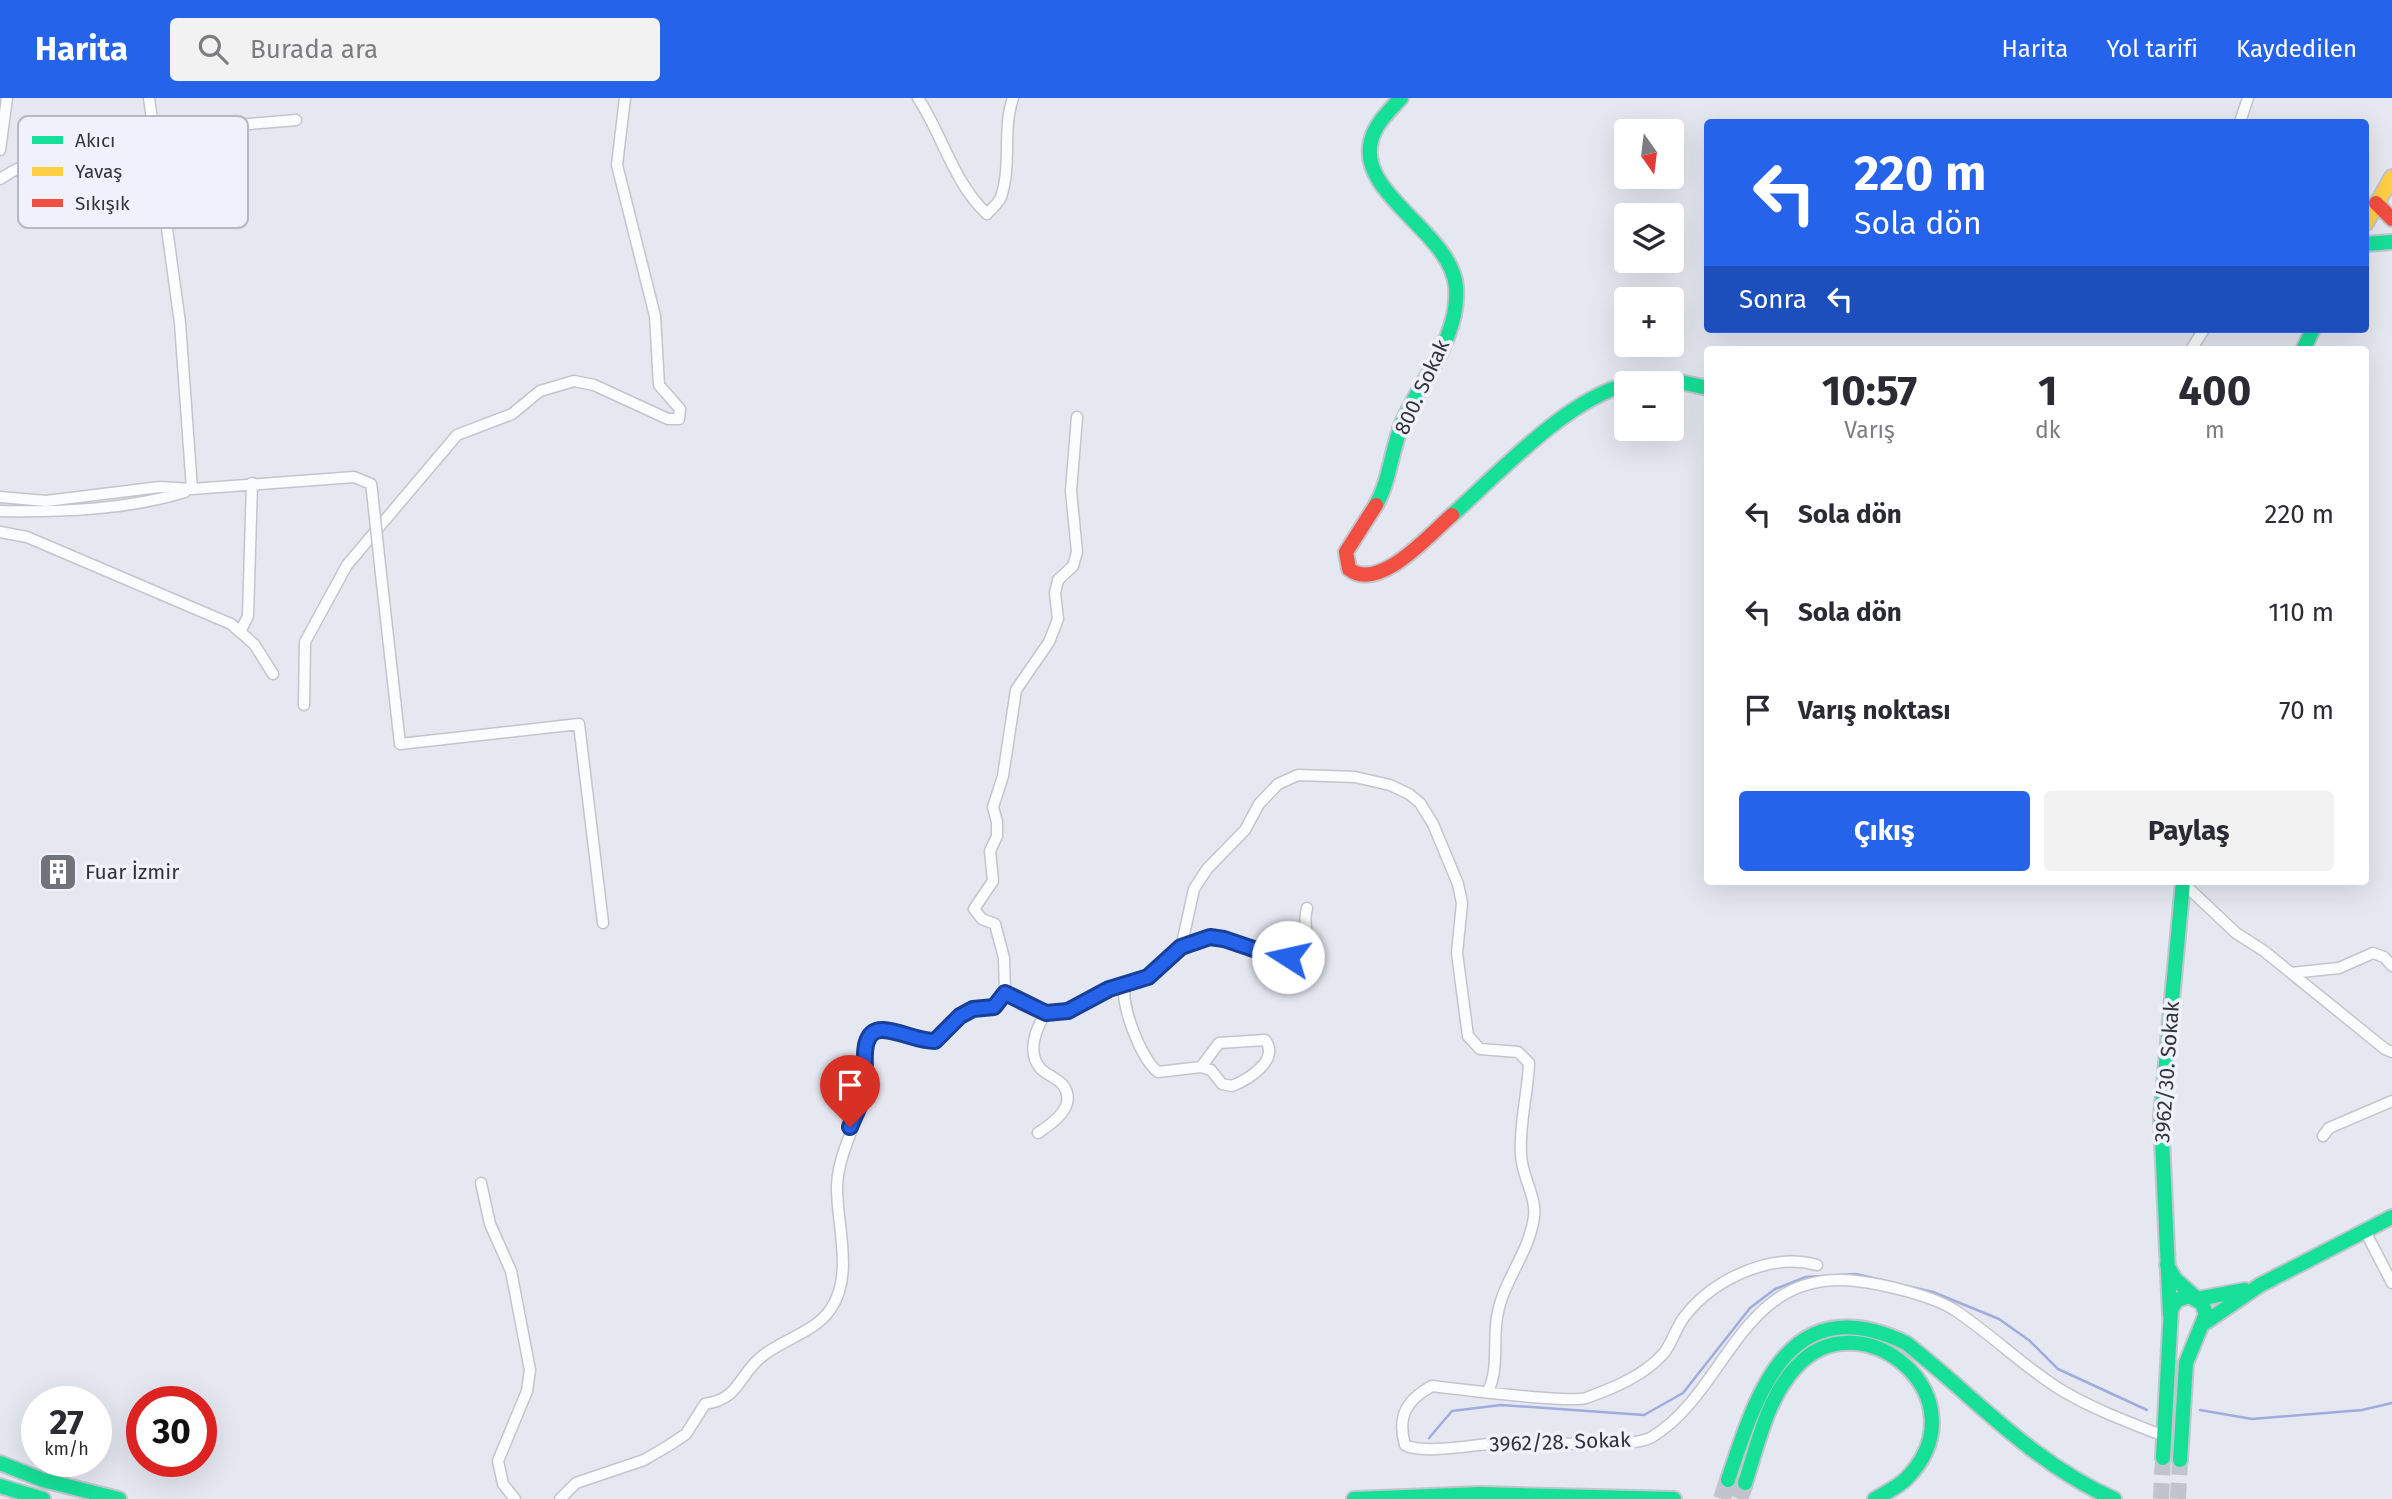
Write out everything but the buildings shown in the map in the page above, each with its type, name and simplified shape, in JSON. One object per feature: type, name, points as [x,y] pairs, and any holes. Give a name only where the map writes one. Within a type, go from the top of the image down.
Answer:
[{"type":"main road","name":"800. Sokak","points":[[1401,98],[1376,124],[1368,142],[1372,165],[1383,187],[1453,268],[1455,303],[1441,352],[1401,425],[1382,493],[1346,552],[1346,563],[1351,570],[1358,576],[1369,577],[1392,567],[1571,410],[1614,388]]},
{"type":"main road","points":[[2369,217],[2392,177]]},
{"type":"main road","points":[[2376,203],[2392,219]]},
{"type":"main road","points":[[2369,244],[2392,242]]},
{"type":"main road","points":[[1684,382],[1704,386]]},
{"type":"main road","name":"3962/30. Sokak","points":[[2163,1458],[2170,1315],[2161,1117],[2183,885]]},
{"type":"main road","points":[[2260,1286],[2197,1299],[2180,1298],[2173,1304],[2170,1315],[2174,1325],[2182,1331],[2191,1332],[2260,1286],[2392,1217]]},
{"type":"main road","points":[[2166,1262],[2175,1279],[2205,1308],[2203,1324],[2186,1363],[2180,1460]]},
{"type":"main road","points":[[1728,1480],[1761,1392],[1780,1360],[1806,1338],[1831,1329],[1859,1327],[1906,1343],[2039,1458],[2087,1487],[2114,1499]]},
{"type":"main road","points":[[1745,1483],[1772,1407],[1792,1370],[1803,1360],[1826,1347],[1864,1343],[1896,1355],[1916,1376],[1928,1399],[1933,1426],[1928,1449],[1919,1468],[1896,1489],[1875,1499]]},
{"type":"main road","points":[[0,1463],[43,1480],[119,1499]]},
{"type":"main road","points":[[0,1486],[44,1499]]},
{"type":"main road","points":[[1354,1499],[1480,1494],[1674,1499]]},
{"type":"street","points":[[0,150],[7,98]]},
{"type":"street","points":[[149,98],[151,116]]},
{"type":"street","points":[[304,705],[305,642],[347,565],[457,435],[512,414],[540,391],[574,381],[594,384],[668,419],[679,419],[680,409],[659,386],[655,316],[617,165],[625,98]]},
{"type":"street","points":[[918,98],[930,116],[969,197],[987,214],[1001,198],[1007,148],[1007,114],[1013,98]]},
{"type":"street","points":[[2241,119],[2248,98]]},
{"type":"street","points":[[248,125],[296,120]]},
{"type":"street","points":[[0,180],[18,171]]},
{"type":"street","points":[[167,228],[180,323],[192,489]]},
{"type":"street","points":[[560,1499],[576,1483],[644,1460],[686,1434],[705,1404],[722,1401],[731,1395],[745,1374],[766,1352],[830,1312],[841,1273],[837,1185],[850,1127],[865,1087],[866,1045],[870,1035],[885,1030],[922,1041],[935,1041],[960,1016],[973,1009],[994,1007],[1005,993],[1004,958],[995,924],[982,919],[974,909],[993,880],[990,850],[997,836],[997,822],[993,807],[1003,776],[1016,690],[1049,642],[1058,619],[1055,593],[1058,580],[1073,566],[1077,552],[1071,491],[1077,417]]},
{"type":"street","points":[[0,497],[46,502],[160,487],[192,489],[354,477],[371,484],[400,744],[579,724],[603,923]]},
{"type":"street","points":[[240,632],[248,616],[252,483]]},
{"type":"street","points":[[0,511],[57,512],[163,498],[192,489]]},
{"type":"street","points":[[0,532],[27,537],[231,624],[254,644],[273,674]]},
{"type":"street","points":[[1181,947],[1194,889],[1207,869],[1245,830],[1259,804],[1278,784],[1298,775],[1355,776],[1391,785],[1409,794],[1425,809],[1458,884],[1462,903],[1457,953],[1468,1036],[1479,1049],[1518,1052],[1530,1063],[1521,1155],[1522,1173],[1535,1213],[1526,1250],[1501,1297],[1493,1378],[1488,1391]]},
{"type":"street","points":[[2185,885],[2236,933],[2392,1052]]},
{"type":"street","points":[[1005,993],[1046,1013],[1068,1011],[1125,984],[1148,977],[1181,947],[1210,937],[1224,939],[1280,958],[1288,957],[1305,948],[1308,938],[1303,920],[1307,908]]},
{"type":"street","points":[[2291,973],[2339,968],[2373,953],[2384,957],[2392,966]]},
{"type":"street","points":[[1125,984],[1124,1005],[1151,1067],[1158,1072],[1201,1067],[1211,1070],[1222,1084],[1232,1086],[1260,1069],[1269,1051],[1268,1044],[1265,1040],[1247,1039],[1219,1043],[1201,1067]]},
{"type":"street","points":[[1038,1133],[1054,1123],[1065,1110],[1067,1093],[1062,1084],[1041,1069],[1034,1056],[1037,1026],[1046,1013]]},
{"type":"street","points":[[2323,1136],[2329,1128],[2392,1101]]},
{"type":"street","points":[[481,1183],[490,1224],[511,1271],[530,1370],[527,1391],[498,1461],[503,1484],[515,1499]]},
{"type":"street","points":[[2365,1231],[2392,1283]]},
{"type":"street","name":"3962/28. Sokak","points":[[1817,1265],[1797,1259],[1766,1266],[1724,1281],[1687,1312],[1663,1354],[1630,1380],[1582,1399],[1432,1386],[1417,1394],[1402,1412],[1401,1431],[1405,1445],[1427,1448],[1514,1443],[1617,1444],[1650,1438],[1686,1406],[1758,1311],[1775,1298],[1798,1288],[1855,1280],[1931,1299],[1955,1310],[2059,1389],[2109,1414],[2164,1436]]},
{"type":"waterway","points":[[1429,1438],[1452,1411],[1501,1405],[1644,1415],[1683,1393],[1750,1308],[1775,1289],[1806,1277],[1856,1274],[1933,1292],[1999,1319],[2030,1341],[2058,1369],[2147,1410]]},
{"type":"waterway","points":[[2200,1410],[2252,1419],[2362,1410],[2392,1403]]},
{"type":"tunnel","points":[[2161,1499],[2163,1458]]},
{"type":"tunnel","points":[[2178,1499],[2180,1460]]},
{"type":"tunnel","points":[[1722,1499],[1728,1480]]},
{"type":"tunnel","points":[[1739,1499],[1745,1483]]},
{"type":"traffic: fast","points":[[1376,505],[1402,424],[1445,341],[1456,306],[1456,287],[1451,267],[1439,249],[1378,179],[1370,160],[1371,141],[1376,129],[1401,98]]},
{"type":"traffic: fast","points":[[2369,244],[2392,242]]},
{"type":"traffic: fast","points":[[2305,346],[2311,333]]},
{"type":"traffic: fast","points":[[1684,383],[1704,387]]},
{"type":"traffic: fast","points":[[1452,515],[1557,421],[1581,405],[1614,389]]},
{"type":"traffic: fast","points":[[2170,1315],[2161,1117],[2183,885]]},
{"type":"traffic: fast","points":[[2203,1324],[2260,1285],[2392,1217]]},
{"type":"traffic: fast","points":[[2167,1265],[2175,1279],[2197,1299],[2245,1290]]},
{"type":"traffic: fast","points":[[2163,1458],[2171,1309],[2177,1300],[2189,1296],[2202,1303],[2206,1314],[2186,1363],[2180,1460]]},
{"type":"traffic: fast","points":[[1728,1480],[1766,1383],[1784,1358],[1806,1339],[1833,1328],[1866,1329],[1906,1343],[2030,1448],[2084,1484],[2114,1499]]},
{"type":"traffic: fast","points":[[1745,1483],[1764,1422],[1786,1379],[1796,1367],[1823,1348],[1852,1343],[1880,1349],[1905,1366],[1923,1389],[1932,1417],[1927,1448],[1906,1479],[1875,1499]]},
{"type":"traffic: fast","points":[[0,1463],[43,1480],[119,1499]]},
{"type":"traffic: fast","points":[[0,1486],[43,1499]]},
{"type":"traffic: fast","points":[[1354,1499],[1480,1494],[1674,1499]]},
{"type":"traffic: slow","points":[[2369,218],[2392,177]]},
{"type":"traffic: jam","points":[[2376,203],[2392,219]]},
{"type":"traffic: jam","points":[[1376,505],[1346,552],[1349,569],[1361,574],[1375,573],[1404,558],[1452,515]]},
{"type":"place","name":"Fuar İzmir","points":[[58,872]]},
{"type":"route","points":[[850,1127],[865,1087],[866,1045],[870,1035],[877,1031],[885,1030],[922,1041],[935,1041],[960,1016],[973,1009],[986,1010],[994,1007],[1005,993],[1018,997],[1046,1013],[1068,1011],[1109,989],[1148,977],[1165,965],[1181,947],[1210,937],[1224,939],[1255,952],[1280,958],[1288,957]]}]
